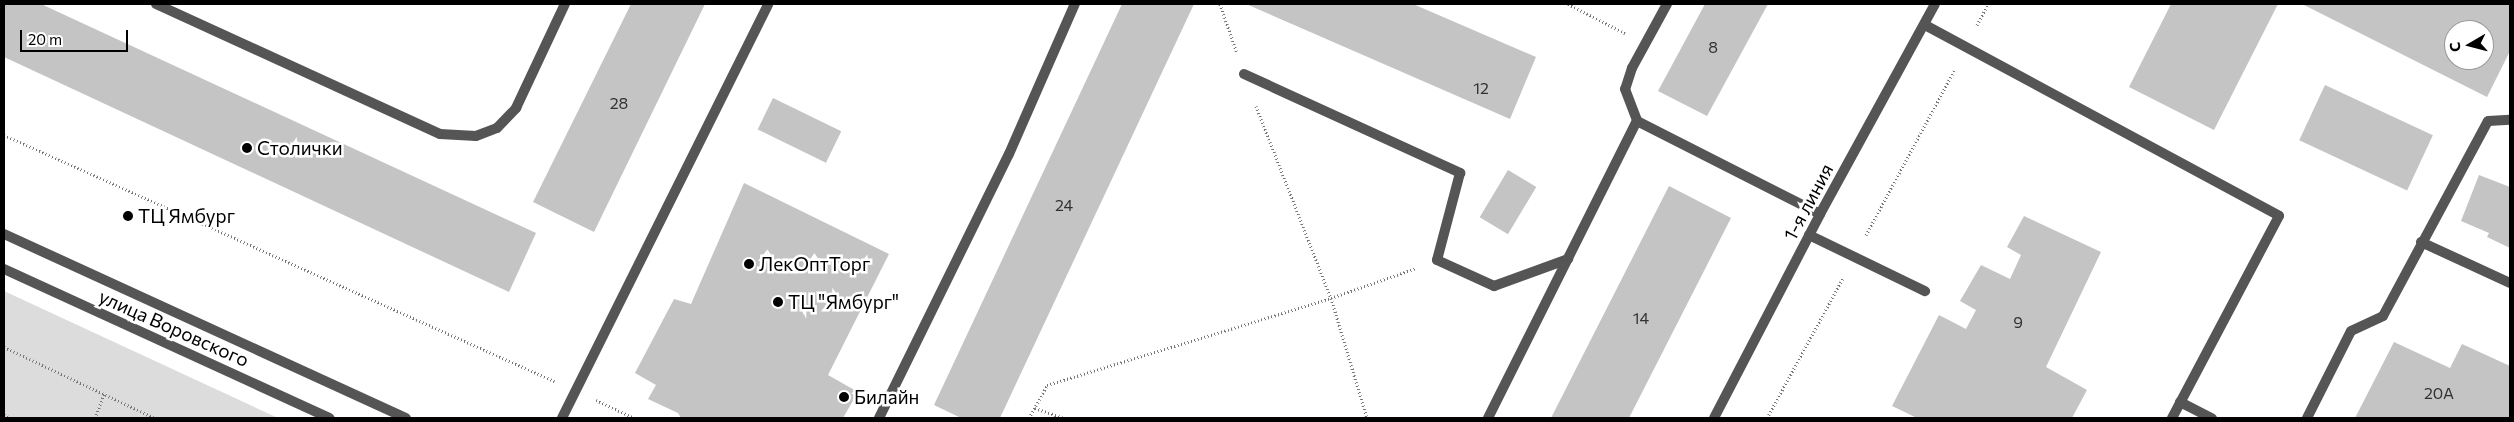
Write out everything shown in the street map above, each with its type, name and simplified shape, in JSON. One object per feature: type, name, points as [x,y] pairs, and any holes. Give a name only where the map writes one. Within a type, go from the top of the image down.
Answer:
[{"type":"street","points":[[156,4],[440,134],[476,136],[497,128],[516,108],[565,4]]},
{"type":"street","points":[[562,418],[768,4]]},
{"type":"street","points":[[879,418],[1009,154],[1075,4]]},
{"type":"street","points":[[1667,4],[1632,68],[1625,89],[1637,121],[1820,214]]},
{"type":"street","name":"1-я линия","points":[[1714,418],[1820,214],[1935,4]]},
{"type":"street","points":[[1925,25],[2279,216],[2172,418]]},
{"type":"street","points":[[1244,74],[1460,173],[1437,260],[1494,286],[1568,259]]},
{"type":"street","points":[[2307,418],[2351,332],[2383,316],[2421,242],[2488,121],[2510,120]]},
{"type":"street","points":[[1488,418],[1637,121]]},
{"type":"street","points":[[4,234],[406,418]]},
{"type":"street","points":[[1810,235],[1924,291]]},
{"type":"street","points":[[2421,242],[2510,283]]},
{"type":"street","name":"улица Воровского","points":[[4,269],[330,418]]},
{"type":"street","points":[[2180,402],[2212,418]]},
{"type":"path","points":[[1220,4],[1244,74],[1331,298],[1367,418]]},
{"type":"path","points":[[1568,4],[1645,44]]},
{"type":"path","points":[[1767,418],[1988,4]]},
{"type":"path","points":[[4,135],[634,418]]},
{"type":"path","points":[[1029,418],[1047,385],[1331,298],[1437,260]]},
{"type":"path","points":[[4,347],[155,418]]},
{"type":"path","points":[[95,418],[104,394]]},
{"type":"path","points":[[1035,408],[1064,418]]},
{"type":"path","points":[[4,415],[11,418]]},
{"type":"shaded area","points":[[4,291],[278,418],[4,418]]},
{"type":"building","points":[[4,4],[41,4],[536,233],[509,292],[4,57]]},
{"type":"building","points":[[631,4],[705,4],[594,232],[533,202]]},
{"type":"building","points":[[1122,4],[1194,4],[1000,418],[961,418],[934,405]]},
{"type":"building","points":[[1246,4],[1413,4],[1536,57],[1510,119]]},
{"type":"building","points":[[1705,4],[1768,4],[1707,116],[1658,91]]},
{"type":"building","points":[[2171,4],[2278,4],[2214,130],[2129,87]]},
{"type":"building","points":[[2302,4],[2510,4],[2510,51],[2487,97]]},
{"type":"building","points":[[2325,85],[2433,135],[2407,191],[2299,140]]},
{"type":"building","points":[[773,98],[841,131],[826,163],[758,129]]},
{"type":"building","points":[[1508,170],[1536,187],[1508,234],[1480,217]]},
{"type":"building","points":[[2479,175],[2510,187],[2510,248],[2487,237],[2489,233],[2461,221]]},
{"type":"building","name":"ТЦ \"Ямбург\"","points":[[744,183],[889,254],[828,375],[858,392],[843,418],[681,418],[678,413],[648,399],[656,385],[635,373],[674,299],[691,304]]},
{"type":"building","points":[[1669,186],[1731,218],[1629,418],[1551,418]]},
{"type":"building","points":[[2024,216],[2101,252],[2046,367],[2087,390],[2072,418],[1917,418],[1892,406],[1939,315],[1966,329],[1976,310],[1960,301],[1981,265],[2010,279],[2021,255],[2007,247]]},
{"type":"building","points":[[2394,342],[2450,368],[2462,344],[2510,366],[2510,418],[2355,418]]},
{"type":"place","name":"Столички","points":[[247,148]]},
{"type":"place","name":"ТЦ Ямбург","points":[[128,216]]},
{"type":"place","name":"ЛекОптТорг","points":[[749,264]]},
{"type":"place","name":"ТЦ \"Ямбург\"","points":[[778,302]]},
{"type":"place","name":"Билайн","points":[[844,397]]}]
